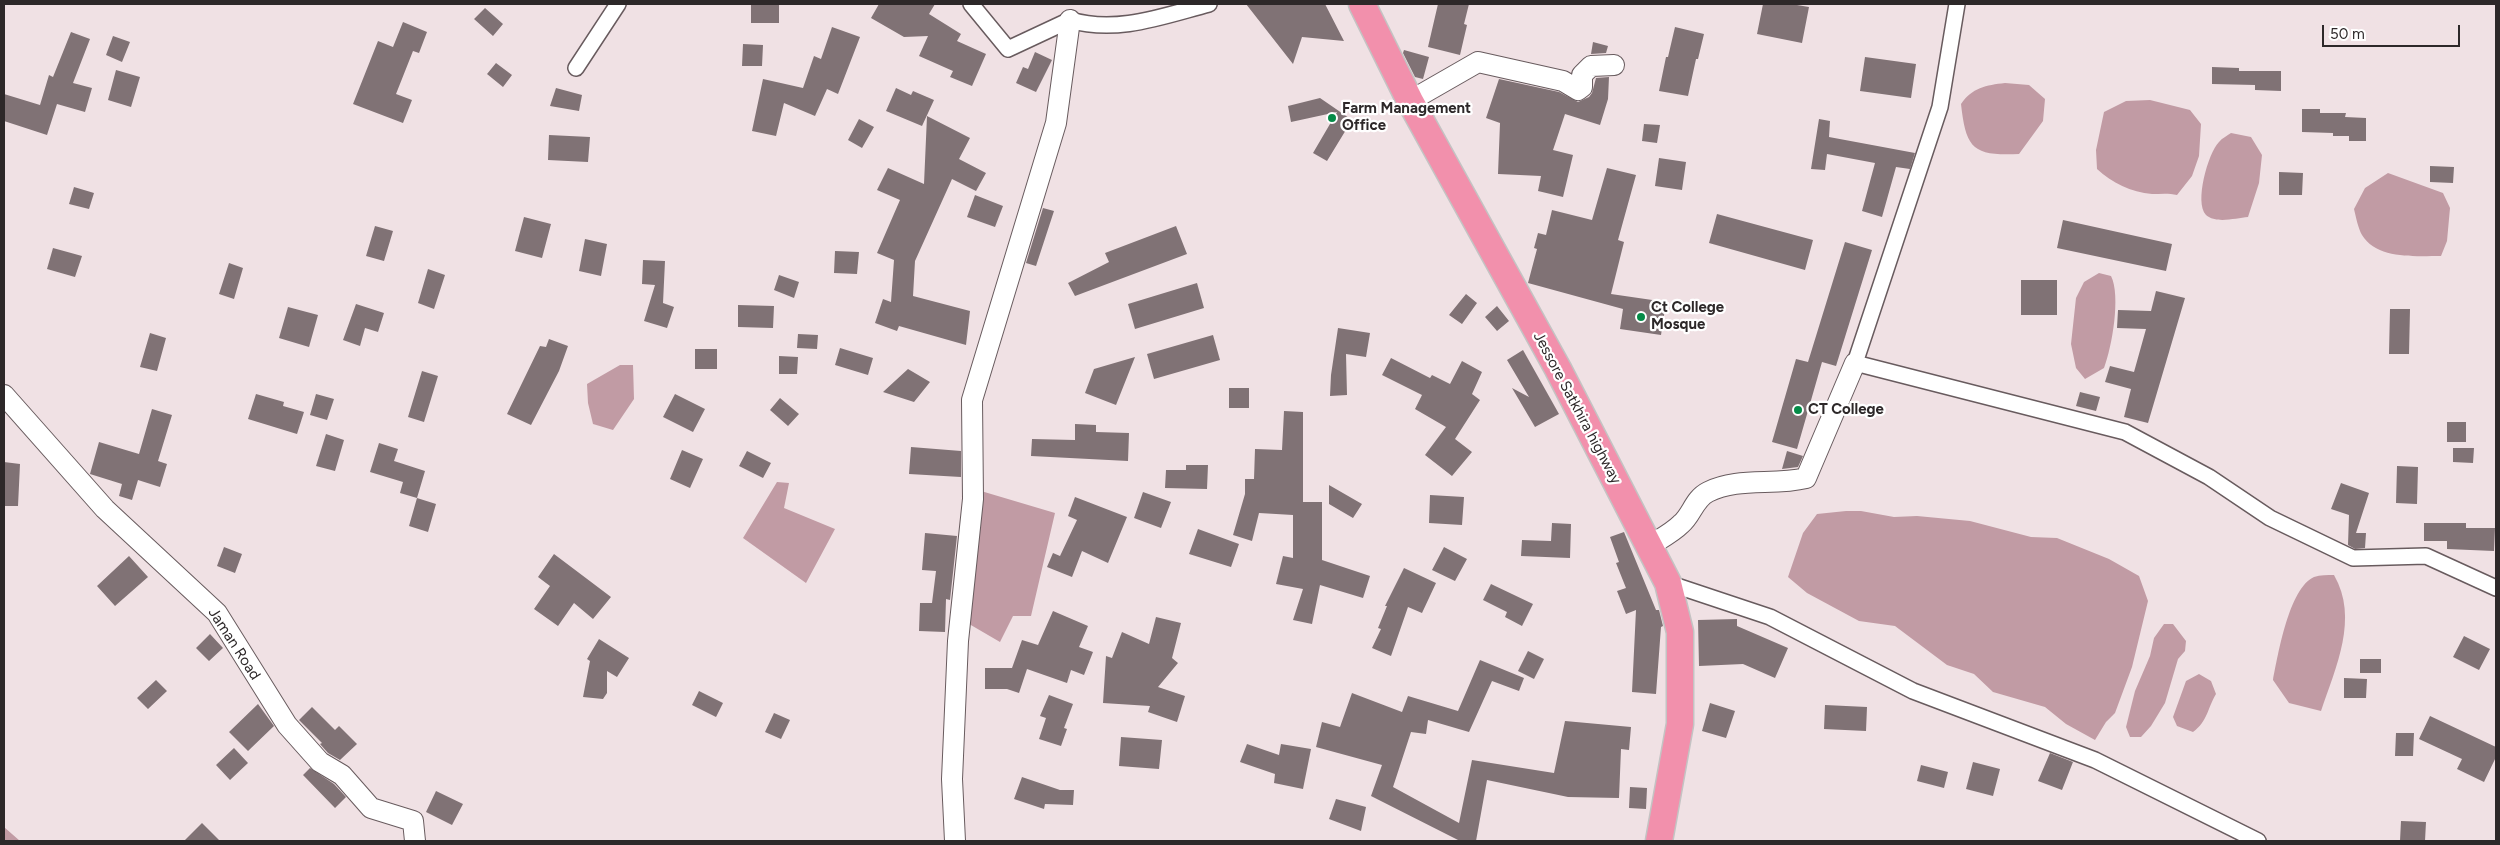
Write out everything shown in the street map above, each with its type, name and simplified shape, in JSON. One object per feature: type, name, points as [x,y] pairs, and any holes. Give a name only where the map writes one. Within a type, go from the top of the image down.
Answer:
[{"type":"highway","name":"Jessore Satkhira highway","points":[[1362,4],[1410,101],[1558,369],[1668,583],[1680,632],[1680,724],[1659,841]]},
{"type":"street","points":[[576,68],[618,4]]},
{"type":"street","points":[[971,4],[1008,48],[1070,20],[1083,24],[1132,25],[1209,4]]},
{"type":"street","points":[[1649,546],[1682,524],[1694,505],[1707,492],[1738,482],[1759,484],[1806,478],[1855,363],[1940,107],[1957,4]]},
{"type":"street","points":[[955,841],[952,779],[958,641],[973,499],[972,400],[1056,124],[1070,20]]},
{"type":"street","points":[[1410,101],[1478,62],[1563,81],[1578,90],[1582,87],[1582,75],[1591,66],[1614,65]]},
{"type":"street","points":[[1855,363],[2125,432],[2209,477],[2270,518],[2353,558],[2426,556],[2496,588]]},
{"type":"street","name":"Jaman Road","points":[[4,395],[105,509],[217,613],[286,725],[320,762],[342,775],[371,808],[413,821],[415,841]]},
{"type":"street","points":[[1668,583],[1770,617],[1913,691],[2094,760],[2258,841]]},
{"type":"shaded area","points":[[2005,83],[2029,85],[2045,99],[2043,121],[2019,154],[1991,153],[1975,147],[1969,140],[1963,119],[1961,104],[1970,94],[1986,86]]},
{"type":"shaded area","points":[[2150,100],[2190,110],[2201,124],[2199,156],[2192,176],[2177,195],[2144,193],[2129,189],[2115,183],[2097,169],[2096,150],[2104,112],[2126,101]]},
{"type":"shaded area","points":[[2231,133],[2251,137],[2262,155],[2259,183],[2248,217],[2226,220],[2210,218],[2203,209],[2201,200],[2204,178],[2215,148],[2222,139]]},
{"type":"shaded area","points":[[2388,173],[2443,193],[2450,208],[2447,241],[2441,256],[2409,256],[2387,253],[2377,249],[2362,235],[2354,209],[2365,188]]},
{"type":"shaded area","points":[[2099,273],[2111,276],[2114,285],[2114,322],[2110,348],[2104,368],[2085,379],[2076,368],[2071,344],[2076,298],[2084,282]]},
{"type":"shaded area","points":[[620,365],[633,365],[634,399],[613,430],[593,424],[588,403],[587,384]]},
{"type":"shaded area","points":[[777,482],[789,483],[784,508],[835,529],[806,583],[743,538]]},
{"type":"shaded area","points":[[981,491],[1055,513],[1031,616],[1013,616],[1000,642],[964,621]]},
{"type":"shaded area","points":[[1861,511],[1894,517],[1917,516],[1970,521],[2031,537],[2057,538],[2109,559],[2139,576],[2148,601],[2132,667],[2115,713],[2106,722],[2095,740],[2066,724],[2045,707],[1993,692],[1974,674],[1947,665],[1895,626],[1859,621],[1807,593],[1788,577],[1803,533],[1817,514]]},
{"type":"shaded area","points":[[2334,575],[2341,591],[2345,608],[2345,625],[2338,660],[2321,711],[2289,703],[2273,680],[2286,623],[2298,594],[2305,584],[2314,577]]},
{"type":"shaded area","points":[[2164,624],[2173,624],[2186,641],[2185,651],[2178,659],[2165,703],[2151,726],[2141,737],[2130,737],[2126,727],[2135,691],[2150,656],[2154,638]]},
{"type":"shaded area","points":[[2199,674],[2211,681],[2216,694],[2202,724],[2193,732],[2177,726],[2173,717],[2186,681]]},
{"type":"shaded area","points":[[4,827],[20,841],[4,841]]},
{"type":"building","points":[[751,4],[779,4],[779,23],[751,23]]},
{"type":"building","points":[[879,4],[935,4],[929,14],[961,34],[957,41],[986,54],[972,86],[950,77],[953,71],[919,56],[928,36],[904,37],[871,18]]},
{"type":"building","points":[[1246,4],[1325,4],[1344,41],[1302,37],[1293,64]]},
{"type":"building","points":[[1438,4],[1469,4],[1464,24],[1467,25],[1460,55],[1428,47]]},
{"type":"building","points":[[1763,4],[1791,4],[1809,7],[1802,43],[1757,34]]},
{"type":"building","points":[[485,8],[503,24],[493,36],[474,19]]},
{"type":"building","points":[[403,22],[427,32],[419,53],[413,51],[396,94],[412,100],[403,123],[353,104],[378,41],[393,47]]},
{"type":"building","points":[[832,27],[860,37],[838,94],[827,89],[815,116],[784,103],[776,136],[752,131],[763,79],[803,88],[814,56],[821,59]]},
{"type":"building","points":[[1675,27],[1704,34],[1688,96],[1659,91]]},
{"type":"building","points":[[71,32],[90,39],[73,83],[92,88],[85,112],[57,104],[47,135],[4,121],[4,94],[40,105],[49,75],[53,77]]},
{"type":"building","points":[[113,36],[130,42],[122,62],[106,55]]},
{"type":"building","points":[[1593,42],[1608,46],[1606,53],[1591,54]]},
{"type":"building","points":[[743,44],[763,45],[762,66],[742,66]]},
{"type":"building","points":[[1404,50],[1429,57],[1423,79],[1415,77],[1403,53]]},
{"type":"building","points":[[1035,52],[1052,60],[1036,92],[1016,83],[1023,67],[1028,69]]},
{"type":"building","points":[[1865,57],[1916,64],[1911,98],[1860,91]]},
{"type":"building","points":[[496,63],[512,75],[503,87],[487,74]]},
{"type":"building","points":[[2212,67],[2239,68],[2239,71],[2281,71],[2281,91],[2255,90],[2255,85],[2212,84]]},
{"type":"building","points":[[116,70],[140,77],[131,107],[108,100]]},
{"type":"building","points":[[1609,77],[1608,99],[1600,125],[1565,114],[1553,150],[1573,155],[1563,197],[1538,191],[1541,176],[1498,174],[1500,123],[1486,118],[1499,79],[1559,92],[1578,102],[1589,97],[1592,93],[1596,78]]},
{"type":"building","points":[[556,88],[582,95],[579,111],[550,106]]},
{"type":"building","points":[[896,88],[911,95],[913,91],[934,100],[922,126],[886,111]]},
{"type":"building","points":[[1320,98],[1352,120],[1327,161],[1313,153],[1337,112],[1291,122],[1288,106]]},
{"type":"building","points":[[2302,109],[2320,109],[2320,113],[2346,113],[2345,117],[2366,118],[2366,141],[2349,141],[2349,136],[2333,136],[2333,133],[2302,132]]},
{"type":"building","points":[[927,116],[970,138],[959,159],[986,173],[976,191],[952,179],[915,261],[913,296],[970,311],[966,345],[899,326],[897,331],[875,323],[883,299],[891,302],[894,260],[877,253],[900,200],[877,190],[888,168],[924,184]]},
{"type":"building","points":[[859,119],[874,127],[862,148],[848,140]]},
{"type":"building","points":[[1819,119],[1830,121],[1829,137],[1915,153],[1910,169],[1896,167],[1882,217],[1862,211],[1875,163],[1827,154],[1825,170],[1811,169]]},
{"type":"building","points":[[1644,124],[1660,125],[1657,143],[1642,141]]},
{"type":"building","points":[[549,135],[590,137],[588,162],[548,160]]},
{"type":"building","points":[[1659,158],[1686,162],[1682,190],[1655,186]]},
{"type":"building","points":[[2430,166],[2454,167],[2453,183],[2430,182]]},
{"type":"building","points":[[1607,168],[1636,175],[1618,240],[1624,242],[1611,294],[1666,302],[1661,335],[1620,329],[1623,309],[1528,283],[1537,249],[1534,248],[1538,233],[1546,235],[1552,210],[1592,220]]},
{"type":"building","points":[[2279,172],[2303,173],[2302,195],[2279,195]]},
{"type":"building","points":[[74,187],[94,193],[89,209],[69,204]]},
{"type":"building","points":[[975,195],[1003,206],[995,227],[967,217]]},
{"type":"building","points":[[1043,208],[1054,211],[1036,266],[1026,263]]},
{"type":"building","points":[[1717,214],[1813,240],[1805,270],[1709,243]]},
{"type":"building","points":[[524,217],[551,224],[542,258],[515,251]]},
{"type":"building","points":[[2063,220],[2172,244],[2166,271],[2057,248]]},
{"type":"building","points":[[375,226],[393,231],[384,261],[366,256]]},
{"type":"building","points":[[1176,226],[1187,254],[1075,296],[1068,283],[1109,262],[1105,253]]},
{"type":"building","points":[[585,239],[607,244],[601,276],[579,271]]},
{"type":"building","points":[[1845,242],[1872,250],[1836,366],[1822,362],[1797,449],[1772,442],[1796,359],[1808,362]]},
{"type":"building","points":[[53,248],[82,256],[75,277],[47,269]]},
{"type":"building","points":[[835,251],[859,252],[857,274],[834,273]]},
{"type":"building","points":[[643,260],[665,261],[663,303],[674,307],[667,328],[644,321],[655,285],[642,284]]},
{"type":"building","points":[[229,263],[243,268],[234,299],[219,294]]},
{"type":"building","points":[[428,269],[445,275],[434,309],[418,303]]},
{"type":"building","points":[[779,275],[799,282],[794,298],[774,290]]},
{"type":"building","points":[[2021,280],[2057,280],[2057,315],[2021,315]]},
{"type":"building","points":[[1197,283],[1204,308],[1135,329],[1128,304]]},
{"type":"building","points":[[2156,291],[2185,298],[2148,423],[2124,417],[2131,389],[2105,382],[2110,366],[2134,372],[2146,329],[2117,328],[2118,310],[2151,311]]},
{"type":"building","points":[[1466,294],[1477,303],[1462,324],[1449,315]]},
{"type":"building","points":[[356,304],[384,313],[378,332],[365,328],[360,346],[343,340]]},
{"type":"building","points":[[738,305],[774,306],[773,328],[738,327]]},
{"type":"building","points":[[1497,306],[1509,321],[1497,331],[1485,317]]},
{"type":"building","points":[[288,307],[318,315],[309,347],[279,338]]},
{"type":"building","points":[[2390,309],[2410,309],[2409,354],[2389,354]]},
{"type":"building","points":[[1338,328],[1370,333],[1366,357],[1346,354],[1347,395],[1330,396],[1331,375]]},
{"type":"building","points":[[150,333],[166,338],[157,371],[140,367]]},
{"type":"building","points":[[798,334],[818,335],[817,349],[797,348]]},
{"type":"building","points":[[1213,335],[1220,360],[1154,379],[1147,354]]},
{"type":"building","points":[[549,339],[568,346],[559,371],[531,425],[507,414],[540,346],[546,347]]},
{"type":"building","points":[[840,348],[873,358],[868,375],[835,365]]},
{"type":"building","points":[[695,349],[717,349],[717,369],[695,369]]},
{"type":"building","points":[[1523,350],[1559,414],[1535,427],[1512,388],[1529,397],[1507,360]]},
{"type":"building","points":[[779,356],[798,357],[797,374],[779,374]]},
{"type":"building","points":[[1135,357],[1116,405],[1085,393],[1094,369]]},
{"type":"building","points":[[1391,358],[1430,378],[1432,375],[1450,384],[1462,361],[1482,372],[1472,394],[1480,400],[1455,439],[1472,452],[1452,476],[1425,455],[1446,427],[1415,409],[1422,395],[1382,375]]},
{"type":"building","points":[[908,369],[930,382],[914,402],[883,392]]},
{"type":"building","points":[[422,371],[438,376],[424,422],[408,417]]},
{"type":"building","points":[[1229,388],[1249,388],[1249,408],[1229,408]]},
{"type":"building","points":[[2080,392],[2100,397],[2096,411],[2076,406]]},
{"type":"building","points":[[256,394],[284,402],[283,406],[304,412],[297,434],[248,419]]},
{"type":"building","points":[[316,394],[334,399],[327,420],[310,415]]},
{"type":"building","points":[[675,394],[705,409],[693,432],[663,417]]},
{"type":"building","points":[[780,398],[799,414],[788,426],[770,410]]},
{"type":"building","points":[[152,409],[172,415],[158,461],[167,464],[160,487],[138,480],[132,500],[119,496],[122,484],[90,474],[99,442],[139,454]]},
{"type":"building","points":[[1284,411],[1303,412],[1303,502],[1322,502],[1322,560],[1370,576],[1363,598],[1320,585],[1312,624],[1293,620],[1303,589],[1276,584],[1283,556],[1293,558],[1293,515],[1259,513],[1252,541],[1233,535],[1245,494],[1245,479],[1254,479],[1255,449],[1282,450]]},
{"type":"building","points":[[2447,422],[2466,422],[2466,442],[2447,442]]},
{"type":"building","points":[[1075,424],[1096,425],[1096,432],[1129,433],[1128,461],[1031,456],[1032,439],[1075,440]]},
{"type":"building","points":[[326,434],[344,440],[335,471],[316,466]]},
{"type":"building","points":[[379,443],[398,449],[394,461],[425,471],[417,498],[400,493],[403,482],[370,472]]},
{"type":"building","points":[[911,447],[961,451],[961,477],[909,474]]},
{"type":"building","points":[[2453,448],[2474,448],[2473,463],[2453,462]]},
{"type":"building","points":[[682,450],[703,459],[690,488],[670,479]]},
{"type":"building","points":[[747,451],[771,463],[763,478],[739,466]]},
{"type":"building","points":[[1787,451],[1803,456],[1798,467],[1782,469]]},
{"type":"building","points":[[4,462],[20,464],[18,506],[4,506]]},
{"type":"building","points":[[1186,465],[1208,465],[1207,489],[1165,488],[1166,470],[1186,470]]},
{"type":"building","points":[[2397,466],[2418,467],[2417,504],[2396,503]]},
{"type":"building","points":[[2341,483],[2369,493],[2356,533],[2366,533],[2365,548],[2355,549],[2348,545],[2349,515],[2331,509]]},
{"type":"building","points":[[1329,485],[1362,504],[1353,518],[1329,504]]},
{"type":"building","points":[[1143,492],[1171,502],[1161,528],[1134,518]]},
{"type":"building","points":[[1430,495],[1464,497],[1462,525],[1429,523]]},
{"type":"building","points":[[1075,497],[1127,517],[1108,563],[1082,551],[1072,577],[1047,567],[1053,553],[1060,556],[1077,520],[1068,516]]},
{"type":"building","points":[[417,498],[436,504],[428,532],[409,526]]},
{"type":"building","points":[[1552,523],[1571,524],[1570,558],[1521,556],[1522,540],[1551,541]]},
{"type":"building","points":[[2424,523],[2466,523],[2466,528],[2495,528],[2494,551],[2447,549],[2447,541],[2424,541]]},
{"type":"building","points":[[1198,529],[1239,544],[1231,567],[1189,554]]},
{"type":"building","points":[[1624,532],[1656,610],[1659,610],[1663,626],[1661,627],[1656,694],[1632,692],[1636,610],[1626,614],[1617,591],[1626,588],[1616,563],[1619,562],[1610,537]]},
{"type":"building","points":[[925,533],[957,536],[950,600],[946,599],[945,632],[919,631],[920,603],[932,603],[936,571],[922,570]]},
{"type":"building","points":[[224,547],[242,554],[235,573],[217,566]]},
{"type":"building","points":[[1444,547],[1467,559],[1455,581],[1432,570]]},
{"type":"building","points":[[554,554],[611,597],[593,619],[574,603],[558,626],[534,609],[550,586],[538,577]]},
{"type":"building","points":[[129,556],[148,577],[115,606],[97,586]]},
{"type":"building","points":[[1404,568],[1436,583],[1422,613],[1408,607],[1391,656],[1372,648],[1381,629],[1378,628],[1387,606],[1385,606]]},
{"type":"building","points":[[1491,584],[1533,604],[1522,626],[1505,617],[1507,612],[1483,600]]},
{"type":"building","points":[[1053,611],[1088,626],[1079,647],[1093,652],[1084,675],[1071,670],[1067,683],[1027,669],[1019,693],[1007,689],[985,689],[985,668],[1012,668],[1022,640],[1038,645]]},
{"type":"building","points":[[1156,617],[1181,623],[1172,658],[1178,663],[1158,687],[1185,696],[1177,722],[1148,712],[1150,706],[1103,703],[1106,656],[1112,658],[1122,632],[1149,644]]},
{"type":"building","points":[[1737,619],[1737,626],[1788,648],[1775,678],[1743,664],[1699,666],[1698,620]]},
{"type":"building","points":[[210,634],[223,648],[209,661],[196,648]]},
{"type":"building","points":[[2464,636],[2490,649],[2479,670],[2453,657]]},
{"type":"building","points":[[599,639],[629,658],[617,677],[607,671],[607,693],[603,699],[583,697],[590,661],[587,659]]},
{"type":"building","points":[[1528,651],[1544,659],[1534,679],[1518,671]]},
{"type":"building","points":[[2360,659],[2381,659],[2381,673],[2360,673]]},
{"type":"building","points":[[1480,660],[1524,678],[1519,691],[1492,681],[1469,732],[1428,720],[1426,734],[1411,732],[1393,787],[1459,823],[1472,760],[1554,773],[1565,721],[1631,727],[1629,750],[1621,749],[1619,798],[1568,797],[1487,780],[1476,841],[1460,841],[1371,796],[1382,765],[1316,747],[1322,722],[1340,727],[1352,693],[1402,712],[1408,696],[1458,711]]},
{"type":"building","points":[[2344,678],[2367,679],[2366,698],[2344,698]]},
{"type":"building","points":[[156,680],[167,691],[148,709],[137,698]]},
{"type":"building","points":[[699,691],[723,703],[716,717],[692,705]]},
{"type":"building","points":[[1049,695],[1073,704],[1064,728],[1067,729],[1061,746],[1039,739],[1046,718],[1040,716]]},
{"type":"building","points":[[1710,703],[1735,711],[1726,738],[1702,731]]},
{"type":"building","points":[[258,704],[274,726],[248,751],[229,732]]},
{"type":"building","points":[[1825,705],[1867,707],[1866,731],[1824,729]]},
{"type":"building","points":[[312,707],[335,730],[339,726],[357,744],[340,760],[328,753],[320,744],[322,743],[299,720]]},
{"type":"building","points":[[774,713],[790,720],[781,739],[765,732]]},
{"type":"building","points":[[2430,716],[2496,747],[2496,757],[2484,782],[2457,769],[2462,759],[2419,739]]},
{"type":"building","points":[[2396,733],[2414,733],[2413,756],[2395,756]]},
{"type":"building","points":[[1121,737],[1162,740],[1159,769],[1119,766]]},
{"type":"building","points":[[1247,744],[1279,755],[1281,744],[1311,749],[1303,789],[1274,783],[1275,774],[1240,762]]},
{"type":"building","points":[[234,748],[248,763],[230,780],[216,765]]},
{"type":"building","points":[[2050,753],[2073,762],[2062,790],[2038,781]]},
{"type":"building","points":[[1973,762],[2000,769],[1993,796],[1966,789]]},
{"type":"building","points":[[1921,765],[1948,772],[1944,788],[1917,781]]},
{"type":"building","points":[[310,768],[334,784],[346,797],[335,808],[303,775]]},
{"type":"building","points":[[1022,777],[1060,790],[1074,790],[1073,805],[1045,804],[1044,809],[1014,799]]},
{"type":"building","points":[[1630,787],[1647,788],[1646,809],[1629,808]]},
{"type":"building","points":[[436,791],[463,804],[452,825],[426,812]]},
{"type":"building","points":[[1336,799],[1366,807],[1361,831],[1329,819]]},
{"type":"building","points":[[2401,821],[2426,822],[2425,841],[2400,841]]},
{"type":"building","points":[[202,823],[220,841],[184,841]]},
{"type":"place","name":"Farm Management Office","points":[[1332,118]]},
{"type":"place","name":"Ct College Mosque","points":[[1641,317]]},
{"type":"place","name":"CT College","points":[[1798,410]]}]
